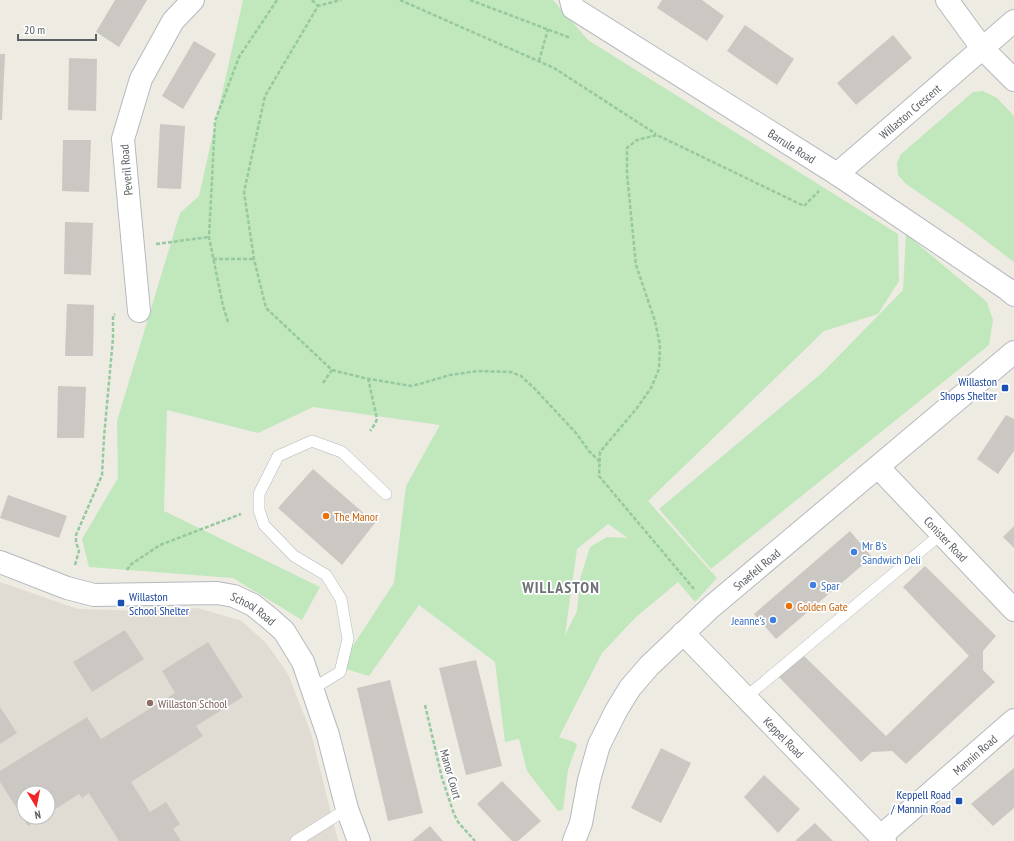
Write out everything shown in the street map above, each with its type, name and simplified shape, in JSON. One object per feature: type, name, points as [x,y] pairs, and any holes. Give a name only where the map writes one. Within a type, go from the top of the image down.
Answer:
[{"type":"street","name":"Peveril Road","points":[[139,311],[123,139],[141,79],[173,21],[193,0]]},
{"type":"street","name":"Barrule Road","points":[[571,0],[573,8],[837,174],[1014,295]]},
{"type":"street","points":[[947,0],[982,48],[1014,80]]},
{"type":"street","name":"Willaston Crescent","points":[[837,174],[1014,21]]},
{"type":"street","name":"Snaefell Road","points":[[574,841],[581,823],[589,780],[599,745],[616,711],[634,682],[710,608],[1014,352]]},
{"type":"street","name":"Conister Road","points":[[878,467],[1014,610]]},
{"type":"street","name":"School Road","points":[[0,562],[67,588],[94,595],[217,593],[234,596],[253,605],[284,631],[303,662],[328,736],[347,809],[359,841]]},
{"type":"street","name":"Keppel Road","points":[[683,633],[883,838]]},
{"type":"street","name":"Mannin Road","points":[[883,838],[1014,720]]},
{"type":"lane","points":[[312,689],[340,672],[348,639],[341,600],[326,575],[294,556],[264,525],[259,510],[259,494],[278,456],[312,441],[342,452],[386,494]]},
{"type":"lane","points":[[745,698],[941,534]]},
{"type":"lane","points":[[296,841],[347,809]]},
{"type":"path","points":[[228,322],[223,306],[209,238],[214,121],[239,58],[277,0]]},
{"type":"path","points":[[312,0],[318,6]]},
{"type":"path","points":[[341,0],[318,6],[265,96],[244,192],[254,258],[266,308],[332,370],[411,386],[423,384],[450,375],[478,371],[511,372],[521,376],[576,433],[589,451],[600,462]]},
{"type":"path","points":[[400,0],[554,68],[657,135],[804,206],[837,174]]},
{"type":"path","points":[[470,0],[568,37]]},
{"type":"path","points":[[539,62],[548,29]]},
{"type":"path","points":[[657,135],[637,140],[627,148],[627,174],[636,265],[656,321],[660,345],[659,369],[651,388],[638,408],[600,452],[599,476],[710,608]]},
{"type":"path","points":[[134,246],[209,238]]},
{"type":"path","points":[[214,259],[254,258]]},
{"type":"path","points":[[67,588],[79,551],[76,542],[76,535],[102,475],[113,338],[113,315],[139,311]]},
{"type":"path","points":[[323,383],[332,370]]},
{"type":"path","points":[[368,378],[377,419],[370,431]]},
{"type":"path","points":[[117,594],[130,566],[160,545],[240,514],[259,510]]},
{"type":"path","name":"Manor Court","points":[[425,705],[442,778],[454,814],[458,822],[475,841]]},
{"type":"shaded area","name":"Willaston School","points":[[0,582],[78,609],[149,611],[198,608],[242,621],[267,644],[288,674],[311,733],[338,841],[0,841]]},
{"type":"green space","points":[[243,0],[553,0],[588,40],[898,234],[899,281],[878,314],[824,331],[648,501],[717,578],[695,602],[678,582],[636,617],[602,653],[559,737],[574,742],[577,745],[568,770],[563,810],[558,811],[527,771],[519,739],[505,742],[495,662],[419,605],[369,676],[339,667],[394,583],[406,486],[440,425],[313,407],[258,433],[167,410],[164,511],[320,587],[302,620],[233,578],[89,567],[82,539],[118,478],[117,421],[180,213],[199,196]],"holes":[[[608,524],[628,538],[607,537],[590,547],[580,579],[577,611],[565,635],[577,549]]]},
{"type":"green space","points":[[983,91],[997,98],[1014,116],[1014,262],[960,221],[906,184],[898,175],[897,163],[901,154],[973,92]]},
{"type":"green space","points":[[906,234],[987,302],[993,320],[989,345],[711,569],[659,509],[822,373],[903,290]]},
{"type":"building","points":[[115,0],[147,0],[119,47],[96,32]]},
{"type":"building","points":[[662,0],[702,0],[724,16],[707,41],[657,8]]},
{"type":"building","points":[[745,25],[794,59],[777,85],[727,51]]},
{"type":"building","points":[[893,35],[912,58],[856,105],[837,83]]},
{"type":"building","points":[[194,41],[216,54],[183,109],[162,96]]},
{"type":"building","points":[[0,54],[5,54],[2,120],[0,120]]},
{"type":"building","points":[[69,58],[97,59],[96,111],[68,110]]},
{"type":"building","points":[[160,124],[185,126],[181,189],[157,188]]},
{"type":"building","points":[[63,140],[91,140],[89,192],[62,191]]},
{"type":"building","points":[[65,222],[93,223],[91,275],[64,274]]},
{"type":"building","points":[[67,304],[94,305],[93,356],[65,356]]},
{"type":"building","points":[[58,386],[86,387],[84,438],[57,438]]},
{"type":"building","points":[[1006,415],[1014,419],[1014,451],[998,474],[977,459]]},
{"type":"building","name":"The Manor","points":[[313,469],[375,523],[342,565],[278,508]]},
{"type":"building","points":[[8,495],[67,516],[59,538],[0,518]]},
{"type":"building","points":[[1014,526],[1014,548],[1003,537]]},
{"type":"building","points":[[850,531],[872,557],[776,639],[754,614]]},
{"type":"building","points":[[925,566],[996,636],[983,651],[983,670],[995,682],[906,764],[892,751],[872,752],[861,762],[778,676],[802,654],[886,736],[969,656],[903,587]]},
{"type":"building","points":[[125,630],[144,659],[92,692],[73,662]]},
{"type":"building","points":[[208,642],[243,697],[196,726],[203,736],[131,782],[150,812],[166,802],[180,824],[173,829],[181,841],[119,841],[89,793],[82,798],[79,794],[56,809],[56,785],[16,785],[16,807],[0,782],[0,771],[87,717],[101,739],[175,693],[162,671]]},
{"type":"building","points":[[476,660],[502,766],[466,775],[439,668]]},
{"type":"building","points":[[390,680],[423,813],[388,821],[357,688]]},
{"type":"building","points":[[0,707],[17,733],[0,744]]},
{"type":"building","points":[[661,748],[691,763],[661,823],[631,808]]},
{"type":"building","points":[[1014,768],[1014,808],[993,826],[971,804]]},
{"type":"building","points":[[764,775],[800,809],[778,833],[744,797]]},
{"type":"building","points":[[502,781],[541,821],[518,841],[512,841],[477,804]]},
{"type":"building","points":[[815,823],[833,841],[795,841]]},
{"type":"building","points":[[430,826],[443,841],[412,841]]},
{"type":"place","name":"Willaston Shops Shelter","points":[[1005,388]]},
{"type":"place","name":"The Manor","points":[[326,516]]},
{"type":"place","name":"Mr B's Sandwich Deli","points":[[854,552]]},
{"type":"place","name":"Spar","points":[[813,585]]},
{"type":"place","name":"Willaston School Shelter","points":[[121,603]]},
{"type":"place","name":"Golden Gate","points":[[789,606]]},
{"type":"place","name":"Jeanne's","points":[[773,620]]},
{"type":"place","name":"Willaston School","points":[[150,703]]},
{"type":"place","name":"Keppell Road / Mannin Road","points":[[959,801]]},
{"type":"district","name":"WILLASTON","points":[[561,587]]}]
